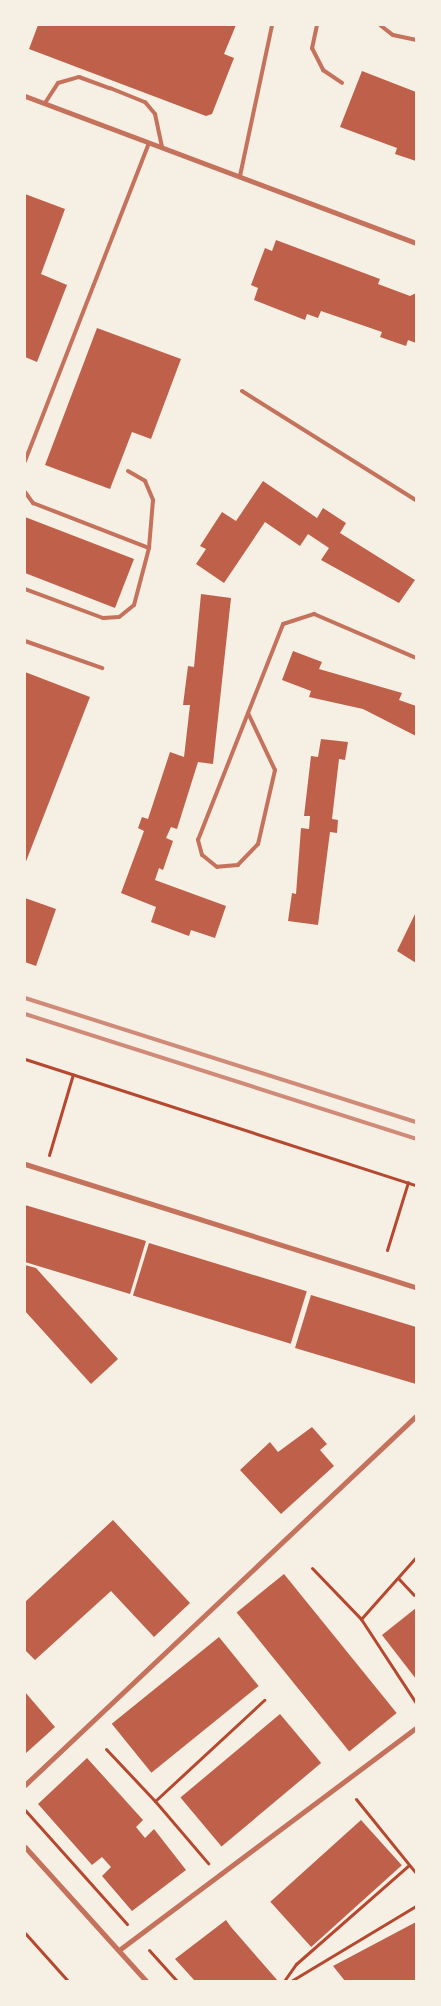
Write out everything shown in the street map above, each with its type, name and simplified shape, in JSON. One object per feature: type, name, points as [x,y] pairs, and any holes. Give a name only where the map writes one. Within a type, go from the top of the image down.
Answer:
[{"type":"street","points":[[25,96],[416,243]]},
{"type":"street","points":[[25,1164],[416,1287]]},
{"type":"street","points":[[25,1785],[416,1416]]},
{"type":"street","points":[[119,1950],[416,1728]]},
{"type":"street","points":[[25,1847],[146,1981]]},
{"type":"lane","points":[[240,176],[272,25]]},
{"type":"lane","points":[[317,25],[312,48],[323,70],[342,83]]},
{"type":"lane","points":[[380,25],[393,35],[416,40]]},
{"type":"lane","points":[[45,103],[58,83],[79,77],[110,88],[145,102],[155,114],[162,147]]},
{"type":"lane","points":[[25,461],[150,142]]},
{"type":"lane","points":[[242,391],[416,500]]},
{"type":"lane","points":[[25,589],[103,618],[119,617],[134,605],[149,548],[153,500],[145,481],[128,471]]},
{"type":"lane","points":[[25,492],[33,503],[149,548]]},
{"type":"lane","points":[[248,713],[275,770],[258,844],[238,865],[217,867],[202,855],[198,840],[283,624],[314,614],[416,658]]},
{"type":"lane","points":[[25,641],[102,668]]},
{"type":"path","points":[[25,1059],[416,1185]]},
{"type":"path","points":[[45,1170],[73,1074]]},
{"type":"path","points":[[387,1250],[408,1182]]},
{"type":"path","points":[[361,1619],[416,1557]]},
{"type":"path","points":[[312,1568],[361,1619],[416,1703]]},
{"type":"path","points":[[398,1578],[414,1594]]},
{"type":"path","points":[[155,1801],[264,1700]]},
{"type":"path","points":[[106,1749],[219,1874]]},
{"type":"path","points":[[356,1799],[416,1873]]},
{"type":"path","points":[[25,1810],[177,1981]]},
{"type":"path","points":[[284,1981],[296,1964],[409,1865]]},
{"type":"path","points":[[291,1981],[416,1906]]},
{"type":"path","points":[[25,1933],[68,1981]]},
{"type":"building","points":[[38,25],[236,25],[224,54],[234,58],[212,114],[206,116],[29,49]]},
{"type":"building","points":[[362,71],[416,92],[416,161],[395,154],[397,148],[340,127]]},
{"type":"building","points":[[25,194],[65,209],[41,274],[67,285],[37,362],[25,357]]},
{"type":"building","points":[[276,240],[380,279],[378,284],[410,296],[416,293],[416,343],[408,340],[406,346],[380,337],[382,332],[321,311],[318,318],[307,314],[305,320],[254,300],[258,288],[251,285],[265,248],[272,251]]},
{"type":"building","points":[[97,328],[181,359],[151,439],[132,432],[110,489],[45,465]]},
{"type":"building","points":[[263,481],[317,518],[323,508],[346,523],[340,533],[415,580],[399,603],[321,560],[329,548],[308,534],[300,546],[265,522],[224,583],[196,564],[206,549],[200,546],[222,512],[236,521]]},
{"type":"building","points":[[25,517],[134,559],[115,608],[25,573]]},
{"type":"building","points":[[201,594],[231,598],[213,764],[198,762],[177,829],[171,827],[166,838],[173,841],[163,870],[159,868],[155,880],[226,906],[215,938],[191,930],[189,936],[151,922],[156,907],[121,893],[144,831],[138,828],[142,817],[148,819],[170,752],[184,757],[190,705],[183,705],[188,666],[194,667]]},
{"type":"building","points":[[293,651],[322,662],[319,669],[402,693],[399,700],[416,706],[416,736],[363,709],[309,697],[311,691],[282,680]]},
{"type":"building","points":[[25,672],[90,697],[25,864]]},
{"type":"building","points":[[321,739],[348,742],[345,760],[339,759],[332,819],[338,820],[337,833],[330,832],[318,925],[288,921],[292,893],[296,894],[301,828],[309,829],[310,816],[304,816],[311,756],[318,757]]},
{"type":"building","points":[[25,898],[56,909],[36,966],[25,962]]},
{"type":"building","points":[[416,912],[416,963],[397,951]]},
{"type":"building","points":[[25,1205],[146,1241],[130,1294],[25,1262]]},
{"type":"building","points":[[149,1243],[307,1291],[291,1344],[133,1296]]},
{"type":"building","points":[[25,1265],[36,1268],[118,1359],[91,1384],[25,1311]]},
{"type":"building","points":[[311,1295],[416,1327],[416,1384],[295,1348]]},
{"type":"building","points":[[312,1427],[327,1444],[320,1450],[334,1466],[281,1514],[240,1470],[270,1442],[278,1452]]},
{"type":"building","points":[[113,1520],[190,1603],[154,1637],[111,1591],[35,1660],[25,1650],[25,1602]]},
{"type":"building","points":[[284,1574],[397,1713],[349,1751],[237,1612]]},
{"type":"building","points":[[416,1608],[416,1679],[382,1635]]},
{"type":"building","points":[[219,1637],[259,1686],[151,1773],[112,1724]]},
{"type":"building","points":[[25,1692],[55,1727],[25,1754]]},
{"type":"building","points":[[280,1714],[321,1763],[222,1847],[180,1798]]},
{"type":"building","points":[[87,1758],[143,1820],[136,1827],[145,1838],[154,1829],[186,1870],[132,1911],[102,1876],[111,1867],[102,1857],[92,1865],[38,1804]]},
{"type":"building","points":[[361,1820],[402,1865],[311,1947],[270,1902]]},
{"type":"building","points":[[226,1920],[278,1981],[195,1981],[175,1959]]},
{"type":"building","points":[[416,1922],[416,1981],[345,1981],[333,1966]]},
{"type":"railway","points":[[25,998],[416,1122]]},
{"type":"railway","points":[[25,1014],[416,1139]]}]
